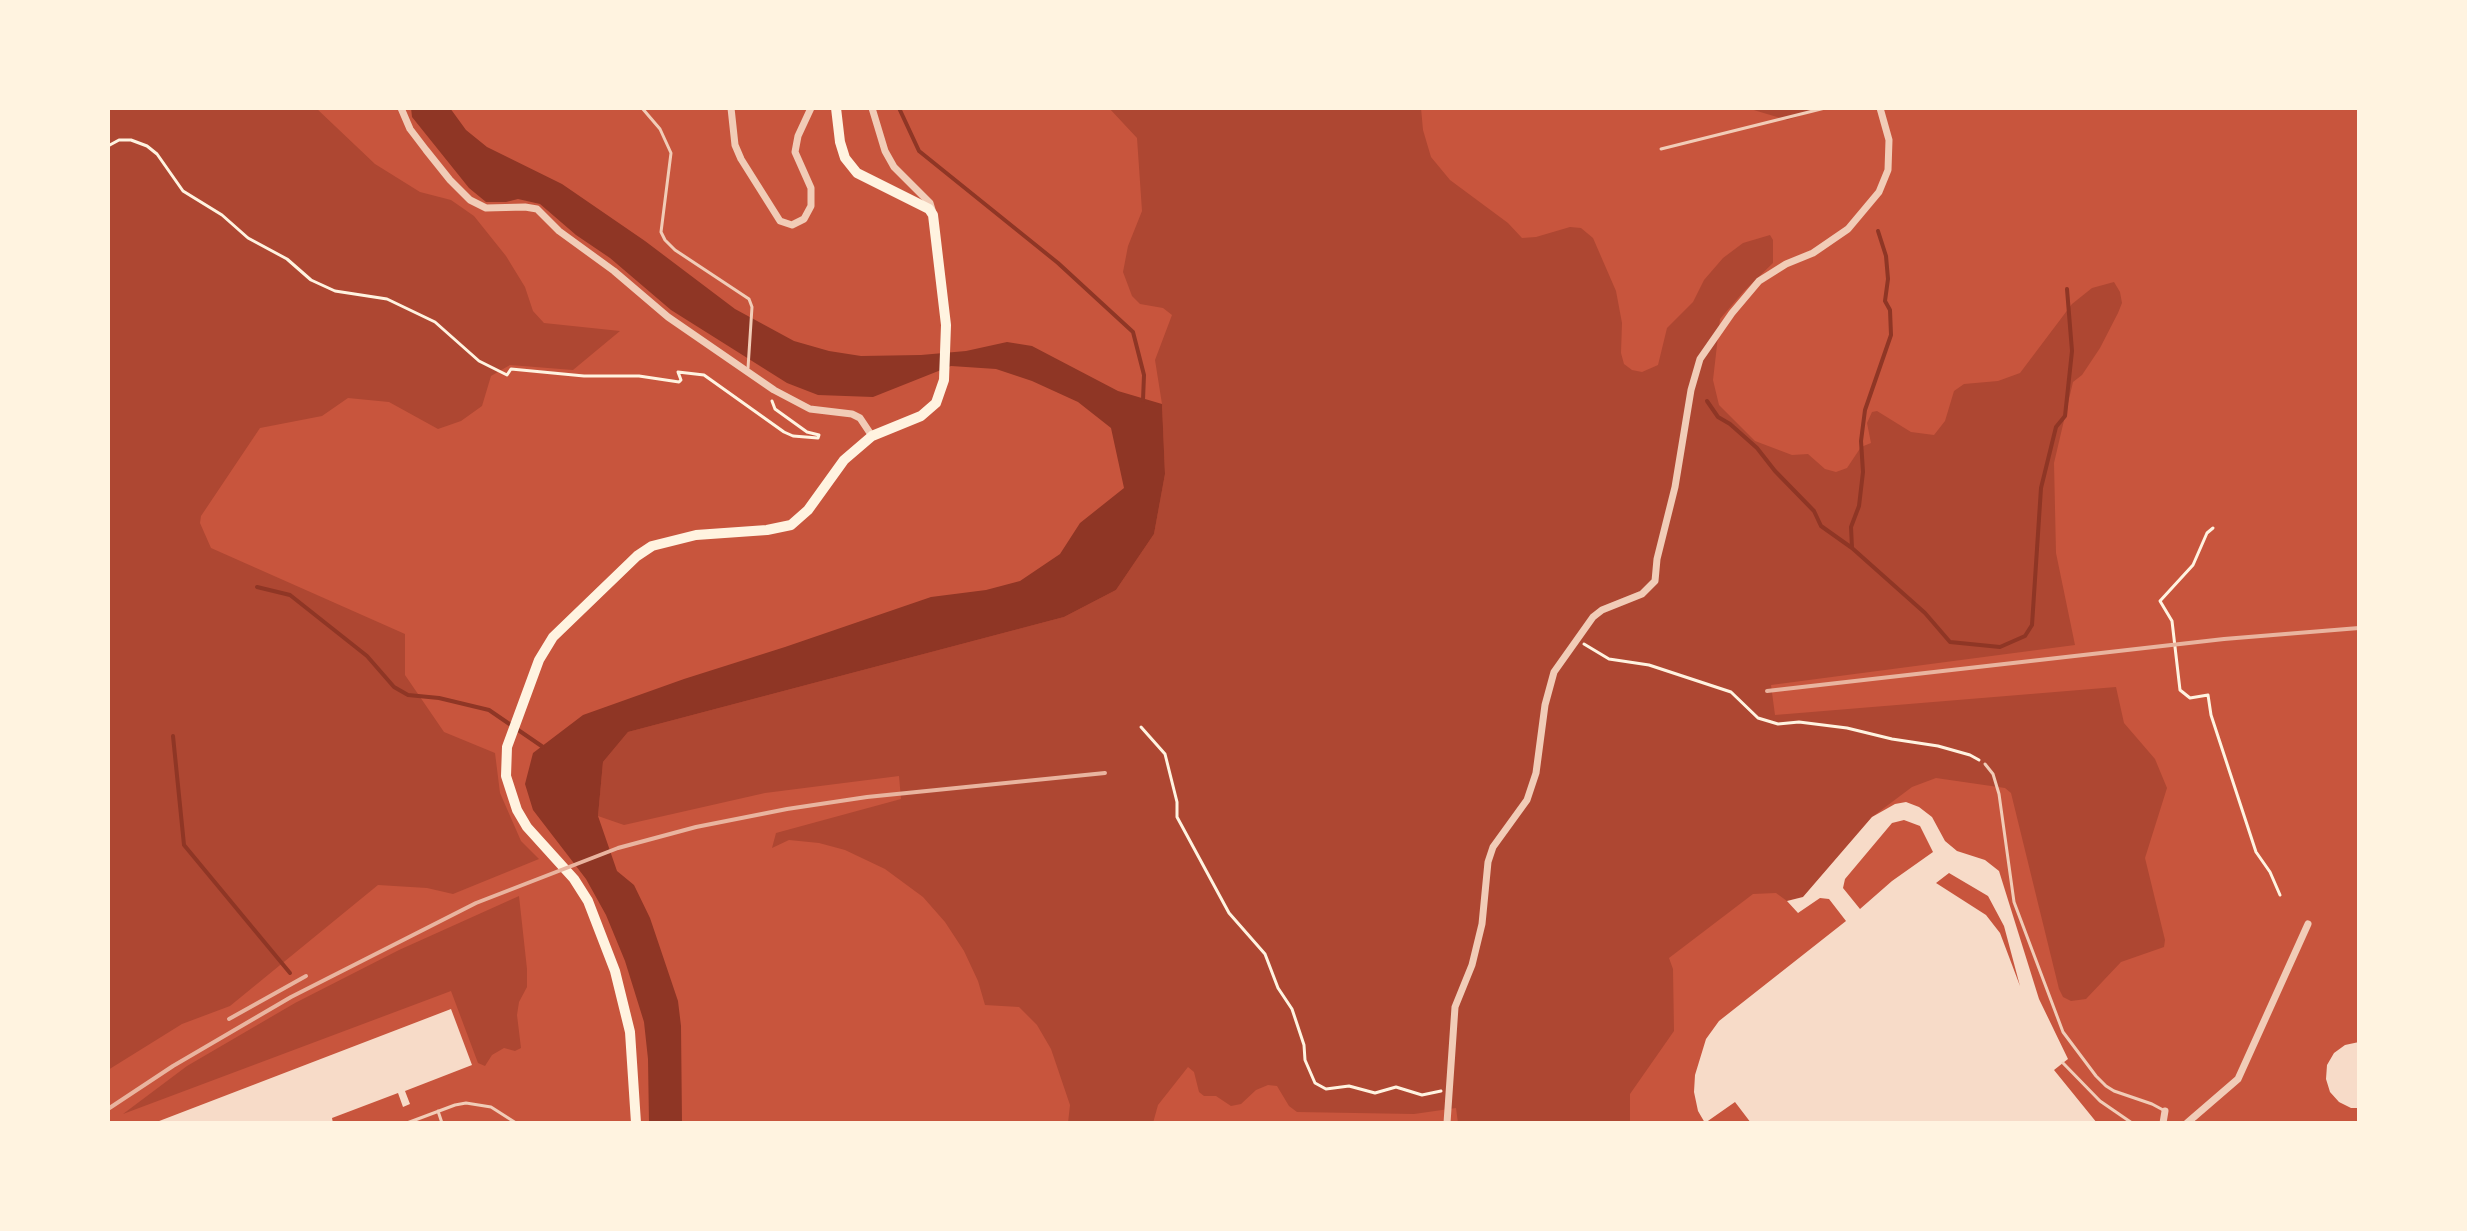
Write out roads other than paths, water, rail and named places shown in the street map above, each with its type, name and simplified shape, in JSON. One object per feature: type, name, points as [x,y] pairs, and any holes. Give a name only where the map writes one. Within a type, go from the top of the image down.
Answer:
[{"type":"main road","points":[[636,1123],[630,1032],[615,971],[588,901],[574,879],[527,827],[512,799],[506,763],[511,733],[539,660],[553,637],[637,556],[652,546],[696,535],[767,530],[791,525],[808,510],[844,460],[872,436],[931,410],[941,394],[946,325],[933,215],[916,203],[865,179],[850,166],[840,142],[836,108]]},
{"type":"street","points":[[731,108],[735,145],[741,159],[780,221],[792,225],[804,219],[811,206],[811,188],[795,152],[798,136],[811,108]]},
{"type":"street","points":[[872,108],[885,151],[894,167],[930,203],[933,215]]},
{"type":"street","points":[[1447,1123],[1455,1007],[1472,965],[1482,924],[1488,862],[1493,847],[1527,800],[1536,773],[1545,705],[1554,672],[1593,617],[1602,610],[1642,594],[1655,581],[1691,390],[1700,359],[1759,281],[1786,264],[1813,253],[1848,229],[1879,192],[1888,170],[1889,140],[1880,108]]},
{"type":"street","points":[[401,110],[410,129],[426,150],[470,200],[486,208],[537,209],[559,231],[614,271],[668,317],[748,367],[774,390],[810,409],[852,414],[860,418],[872,436]]},
{"type":"street","points":[[2187,1123],[2238,1079],[2308,924]]},
{"type":"street","points":[[2163,1123],[2165,1111]]},
{"type":"lane","points":[[642,108],[660,129],[671,153],[661,232],[665,240],[749,299],[752,307],[748,367]]},
{"type":"lane","points":[[1661,149],[1825,108]]},
{"type":"lane","points":[[1985,764],[1993,774],[1999,794],[2014,902],[2063,1032],[2106,1086],[2165,1111]]},
{"type":"lane","points":[[2063,1063],[2100,1101],[2132,1123]]},
{"type":"lane","points":[[407,1123],[455,1105],[480,1104],[503,1113],[516,1123]]},
{"type":"lane","points":[[438,1111],[442,1123]]},
{"type":"waterway","points":[[899,108],[919,151],[1058,263],[1133,332],[1144,375],[1143,400]]},
{"type":"waterway","points":[[1878,231],[1886,256],[1888,279],[1885,301],[1890,310],[1891,335],[1865,410],[1861,441],[1863,472],[1859,506],[1851,527],[1852,548],[1925,613],[1950,642],[2000,647],[2025,636],[2032,625],[2041,488],[2056,427],[2065,416],[2072,351],[2067,289]]},
{"type":"waterway","points":[[1707,401],[1718,417],[1757,448],[1814,511],[1821,526],[1852,548]]},
{"type":"waterway","points":[[257,587],[290,595],[367,656],[394,687],[408,695],[439,698],[489,710],[543,747]]},
{"type":"waterway","points":[[173,736],[184,845],[290,973]]},
{"type":"railway","points":[[1767,691],[2224,639],[2359,628]]},
{"type":"railway","points":[[108,1109],[173,1066],[291,997],[476,903],[618,848],[696,827],[787,809],[867,797],[1105,773]]},
{"type":"railway","points":[[229,1019],[306,976]]}]
